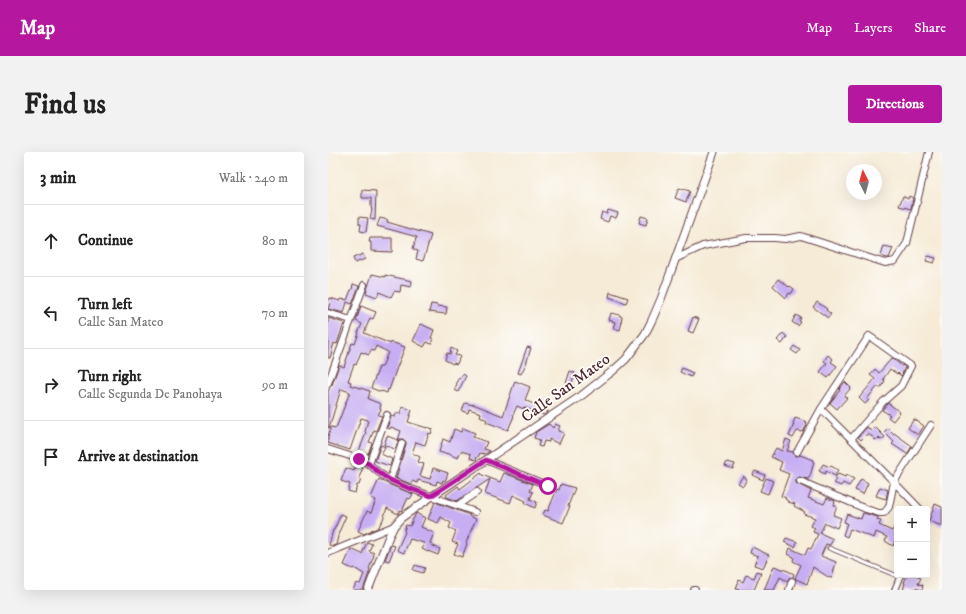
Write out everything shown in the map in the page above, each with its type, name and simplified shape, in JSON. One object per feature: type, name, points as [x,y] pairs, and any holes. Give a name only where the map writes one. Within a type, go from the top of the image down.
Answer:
[{"type":"street","name":"Calle San Mateo","points":[[328,553],[394,526],[401,518],[431,496],[581,396],[626,359],[645,334],[661,299],[714,152]]},
{"type":"street","points":[[675,259],[703,246],[746,238],[785,239],[801,236],[885,263],[895,261],[907,243],[929,152]]},
{"type":"street","points":[[328,383],[364,285]]},
{"type":"street","points":[[328,313],[351,320]]},
{"type":"street","points":[[797,452],[821,409],[869,336],[912,366],[901,386],[883,402],[850,439]]},
{"type":"street","points":[[821,409],[917,506]]},
{"type":"street","points":[[369,464],[387,415]]},
{"type":"street","points":[[800,481],[879,513],[884,512],[889,507],[894,482],[931,425]]},
{"type":"street","points":[[390,480],[402,443]]},
{"type":"street","points":[[328,449],[359,459],[369,464],[390,480],[406,487],[475,512]]},
{"type":"street","points":[[486,460],[548,486]]},
{"type":"street","points":[[458,506],[477,492]]},
{"type":"street","points":[[368,590],[394,526]]},
{"type":"street","points":[[895,590],[900,578]]},
{"type":"street","points":[[788,590],[792,581]]},
{"type":"lane","points":[[829,548],[894,573]]},
{"type":"building","points":[[679,188],[690,191],[686,202],[675,198]]},
{"type":"building","points":[[362,190],[376,191],[375,220],[370,219],[372,209],[371,198],[362,198]]},
{"type":"building","points":[[903,196],[908,199],[909,196],[913,198],[911,209],[899,206]]},
{"type":"building","points":[[608,210],[618,213],[616,218],[610,216],[608,222],[600,219],[602,212],[607,214]]},
{"type":"building","points":[[641,216],[648,218],[646,225],[639,223]]},
{"type":"building","points":[[359,217],[368,218],[366,232],[360,231],[361,224],[359,224]]},
{"type":"building","points":[[380,218],[388,220],[387,222],[431,235],[423,261],[416,259],[418,251],[413,249],[417,237],[377,226]]},
{"type":"building","points":[[370,238],[392,238],[392,252],[371,251],[371,242],[369,242]]},
{"type":"building","points":[[884,246],[893,248],[889,258],[881,256]]},
{"type":"building","points":[[363,254],[365,259],[355,263],[353,258]]},
{"type":"building","points":[[928,256],[936,258],[934,263],[926,261]]},
{"type":"building","points":[[372,274],[385,277],[385,275],[412,281],[411,287],[401,285],[400,292],[394,291],[391,297],[379,292],[377,297],[366,293]]},
{"type":"building","points":[[778,279],[794,289],[786,298],[773,286]]},
{"type":"building","points":[[353,284],[359,286],[352,304],[347,302],[344,313],[328,309],[330,298],[340,301],[340,299],[347,300]]},
{"type":"building","points":[[610,292],[628,298],[626,303],[609,297]]},
{"type":"building","points":[[817,302],[831,314],[828,318],[813,307]]},
{"type":"building","points":[[431,304],[447,307],[446,314],[429,312]]},
{"type":"building","points":[[361,306],[376,312],[373,319],[370,318],[364,333],[391,344],[391,342],[405,347],[387,393],[371,388],[379,367],[382,367],[388,352],[376,346],[374,351],[371,350],[369,355],[361,352],[356,365],[354,364],[348,381],[351,382],[350,385],[370,391],[368,399],[381,404],[381,409],[378,415],[382,416],[376,431],[374,430],[369,442],[372,443],[368,454],[359,451],[366,433],[368,420],[361,418],[350,450],[328,443],[328,436],[331,427],[336,428],[350,392],[341,389],[328,428],[328,392],[339,365],[344,367],[352,343],[355,344],[362,324],[356,321]]},
{"type":"building","points":[[611,313],[622,317],[620,330],[613,328],[615,322],[609,320]]},
{"type":"building","points":[[796,315],[801,318],[799,321],[801,322],[798,326],[792,322]]},
{"type":"building","points":[[693,317],[699,319],[693,333],[688,331]]},
{"type":"building","points":[[328,318],[344,323],[337,344],[334,343],[330,358],[328,358]]},
{"type":"building","points":[[421,324],[434,330],[431,338],[433,339],[431,344],[427,342],[424,347],[413,341]]},
{"type":"building","points":[[783,333],[787,337],[782,344],[777,340]]},
{"type":"building","points":[[794,346],[800,350],[797,354],[791,350]]},
{"type":"building","points":[[527,347],[531,348],[521,374],[518,373]]},
{"type":"building","points":[[451,348],[457,351],[455,355],[460,356],[457,364],[453,364],[445,360],[447,353],[450,354]]},
{"type":"building","points":[[828,355],[833,359],[831,362],[837,366],[828,378],[820,372],[827,363],[824,361]]},
{"type":"building","points":[[892,358],[905,367],[902,375],[897,374],[890,369],[883,379],[885,381],[880,388],[878,386],[867,399],[869,400],[865,404],[859,398],[875,379],[870,375],[875,369],[879,373]]},
{"type":"building","points":[[682,368],[693,373],[691,377],[680,372]]},
{"type":"building","points":[[570,371],[575,373],[571,385],[566,383]]},
{"type":"building","points":[[463,374],[466,376],[458,392],[454,390],[459,377],[460,378]]},
{"type":"building","points":[[515,381],[530,387],[525,400],[548,412],[544,415],[517,406],[508,430],[486,422],[487,420],[480,416],[481,413],[469,409],[468,413],[462,411],[465,403],[473,404],[503,416]]},
{"type":"building","points":[[845,382],[851,388],[844,396],[847,398],[837,409],[830,403]]},
{"type":"building","points":[[888,403],[900,412],[893,421],[888,417],[890,415],[882,410]]},
{"type":"building","points":[[403,407],[412,410],[408,422],[433,429],[431,434],[429,433],[425,445],[416,442],[412,453],[420,457],[418,462],[424,464],[420,476],[430,479],[433,468],[448,473],[445,481],[443,480],[442,483],[437,481],[436,485],[418,480],[417,483],[412,481],[411,484],[396,478],[406,442],[403,439],[399,439],[395,449],[384,445],[387,436],[398,440],[401,431],[391,427],[390,429],[387,428],[391,416],[395,417],[396,413],[400,414]]},
{"type":"building","points":[[795,418],[807,422],[807,425],[803,432],[797,431],[793,438],[789,436]]},
{"type":"building","points":[[914,419],[924,426],[918,435],[908,428]]},
{"type":"building","points":[[549,424],[553,428],[555,424],[560,426],[558,431],[564,433],[559,444],[549,439],[549,442],[544,441],[542,447],[538,446],[540,440],[534,438],[536,432]]},
{"type":"building","points":[[867,427],[871,431],[875,427],[885,437],[881,440],[875,440],[867,434],[861,440],[858,437]]},
{"type":"building","points":[[463,428],[475,433],[473,437],[487,442],[484,449],[490,451],[485,454],[480,453],[476,460],[470,458],[471,454],[461,451],[458,458],[439,452],[443,439],[450,442],[454,429],[461,432]]},
{"type":"building","points":[[888,428],[912,446],[907,454],[892,444],[894,442],[884,432]]},
{"type":"building","points":[[786,439],[791,441],[787,451],[793,452],[795,456],[800,455],[813,460],[812,461],[814,462],[808,479],[799,477],[796,480],[796,483],[811,491],[808,498],[824,504],[827,498],[835,501],[834,505],[837,507],[833,515],[841,518],[837,528],[825,523],[820,533],[833,539],[830,545],[826,544],[821,556],[836,562],[832,578],[813,567],[807,584],[795,578],[801,565],[793,561],[794,557],[788,554],[790,548],[805,555],[808,548],[811,549],[818,534],[813,532],[815,528],[811,526],[815,518],[804,514],[805,512],[794,506],[795,504],[788,502],[785,499],[786,498],[781,496],[789,474],[779,470],[782,462],[771,457],[776,448],[782,451]]},
{"type":"building","points":[[381,445],[385,447],[381,454],[392,459],[390,466],[375,461]]},
{"type":"building","points":[[727,462],[735,464],[733,469],[725,466]]},
{"type":"building","points":[[823,464],[838,470],[835,476],[826,471],[825,474],[819,471]]},
{"type":"building","points":[[356,465],[363,467],[359,478],[361,479],[359,485],[357,485],[355,493],[348,491],[350,484],[341,481],[346,468],[354,471]]},
{"type":"building","points":[[755,471],[765,475],[763,480],[752,475]]},
{"type":"building","points":[[481,473],[482,475],[500,482],[504,473],[533,484],[530,491],[533,492],[530,499],[537,502],[535,508],[525,503],[526,501],[513,495],[510,503],[485,494],[490,479],[457,501],[447,497],[446,495],[458,486],[460,489]]},
{"type":"building","points":[[838,474],[845,477],[846,475],[854,479],[849,486],[843,483],[841,486],[834,483]]},
{"type":"building","points":[[743,476],[747,479],[743,486],[738,483]]},
{"type":"building","points":[[766,478],[773,481],[768,494],[760,491]]},
{"type":"building","points":[[379,479],[413,494],[410,499],[408,498],[402,511],[400,510],[398,514],[387,508],[379,527],[364,534],[358,531],[367,511],[371,513],[376,500],[371,498]]},
{"type":"building","points":[[861,479],[868,483],[863,494],[855,490]]},
{"type":"building","points":[[561,484],[575,488],[563,523],[543,515],[545,510],[548,511],[557,489],[559,490]]},
{"type":"building","points":[[880,487],[888,490],[886,499],[876,496]]},
{"type":"building","points":[[435,502],[470,515],[469,516],[476,519],[462,557],[454,554],[458,544],[452,542],[456,531],[449,528],[451,523],[441,517],[438,523],[428,519]]},
{"type":"building","points":[[935,504],[942,507],[942,526],[930,521]]},
{"type":"building","points":[[416,513],[425,518],[421,527],[434,533],[430,543],[432,544],[431,545],[440,549],[438,555],[422,549],[424,543],[410,539],[404,553],[397,550],[405,532],[406,525],[410,526]]},
{"type":"building","points":[[863,513],[878,517],[877,520],[881,521],[879,525],[892,531],[894,527],[893,546],[885,541],[887,537],[876,532],[874,538],[850,529],[847,537],[843,535],[847,523],[844,522],[847,514],[861,519]]},
{"type":"building","points":[[341,514],[346,516],[339,532],[336,545],[329,545],[333,530]]},
{"type":"building","points":[[786,538],[797,542],[795,547],[784,542]]},
{"type":"building","points":[[367,542],[372,544],[369,551],[374,553],[369,569],[370,570],[363,590],[353,590],[356,583],[360,584],[364,574],[354,568],[353,569],[344,565],[351,549],[362,554]]},
{"type":"building","points":[[391,545],[395,546],[389,561],[385,560]]},
{"type":"building","points":[[752,547],[769,555],[763,568],[754,565],[758,556],[750,553]]},
{"type":"building","points":[[415,565],[425,568],[423,573],[413,570]]},
{"type":"building","points":[[774,566],[794,574],[793,577],[789,578],[787,581],[780,577],[774,590],[764,590]]},
{"type":"building","points":[[757,571],[761,573],[754,590],[736,589],[739,580],[743,582],[746,575],[754,578]]},
{"type":"building","points":[[906,578],[921,578],[918,584],[923,585],[922,590],[915,588],[914,590],[903,590]]},
{"type":"route","points":[[359,459],[369,464],[390,480],[431,496],[486,460],[548,486]]}]
